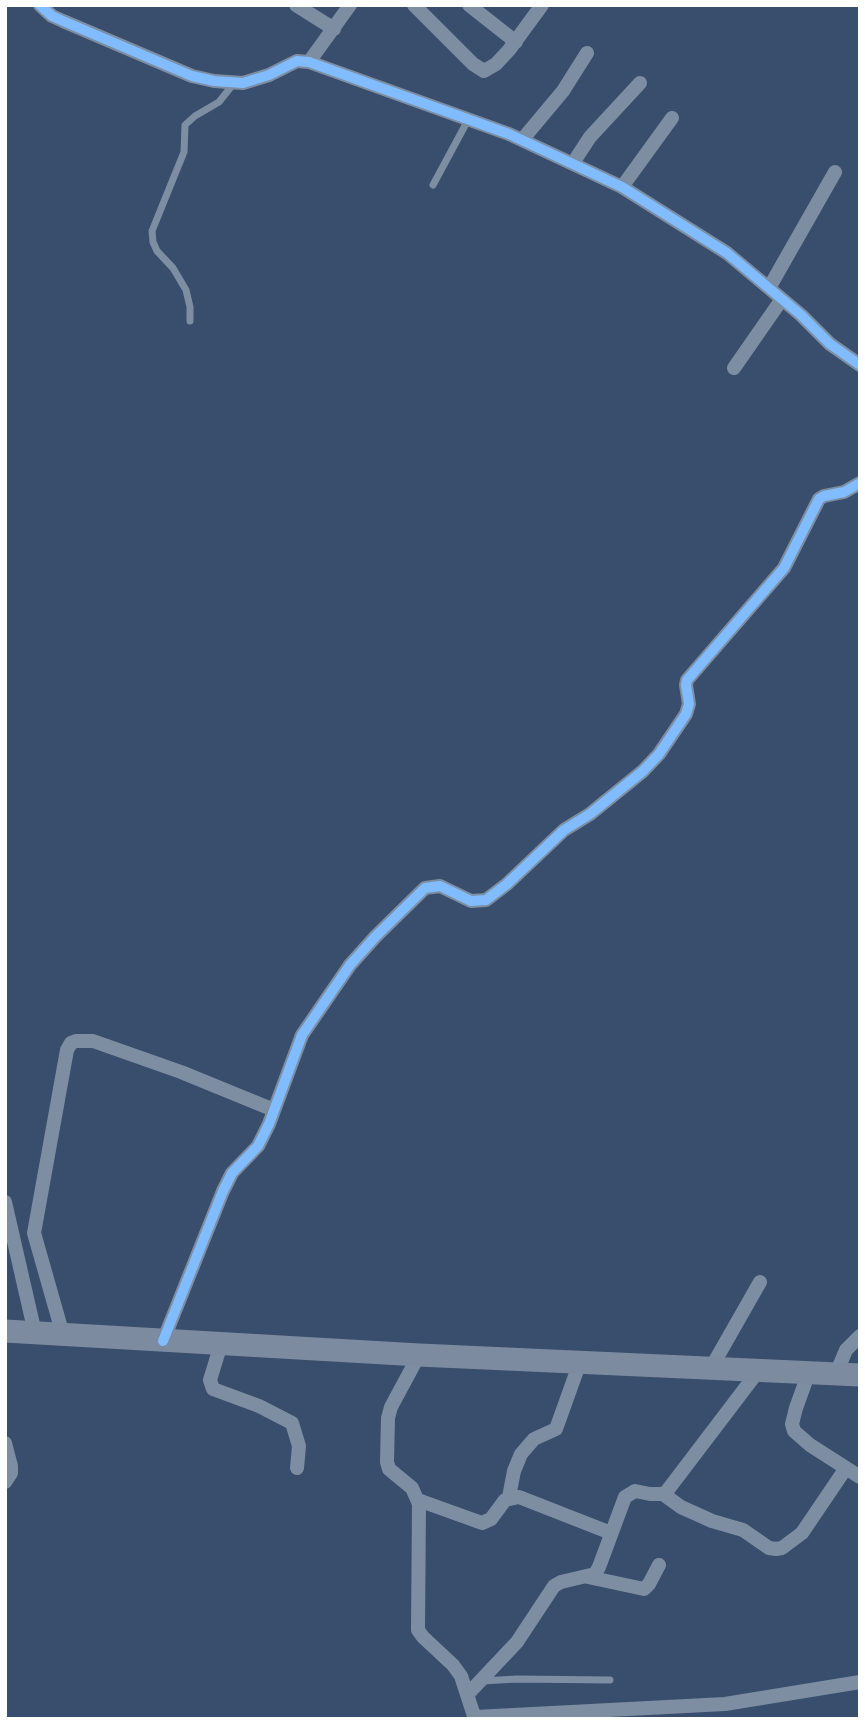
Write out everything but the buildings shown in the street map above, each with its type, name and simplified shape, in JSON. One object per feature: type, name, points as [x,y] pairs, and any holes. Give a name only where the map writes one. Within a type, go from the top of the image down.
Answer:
[{"type":"main road","points":[[5,1331],[419,1355],[860,1375]]},
{"type":"street","points":[[40,5],[52,16],[182,73],[234,83],[255,81],[297,61],[309,62],[522,139],[622,187],[727,253],[830,344],[860,365]]},
{"type":"street","points":[[296,5],[334,29]]},
{"type":"street","points":[[309,62],[350,5]]},
{"type":"street","points":[[469,5],[516,42]]},
{"type":"street","points":[[416,6],[473,64],[484,71],[496,64],[516,42],[542,5]]},
{"type":"street","points":[[522,139],[563,91],[587,53]]},
{"type":"street","points":[[573,163],[590,137],[640,83]]},
{"type":"street","points":[[622,187],[672,118]]},
{"type":"street","points":[[769,288],[835,172]]},
{"type":"street","points":[[734,368],[782,299]]},
{"type":"street","points":[[163,1341],[232,1173],[253,1153],[274,1110],[302,1035],[351,965],[425,888],[440,886],[471,901],[486,900],[507,884],[564,830],[590,814],[643,771],[659,754],[686,715],[689,704],[687,680],[784,568],[819,499],[844,492],[860,483]]},
{"type":"street","points":[[63,1335],[34,1233],[66,1050],[71,1043],[93,1041],[181,1072],[274,1110]]},
{"type":"street","points":[[5,1202],[35,1333]]},
{"type":"street","points":[[711,1368],[760,1282]]},
{"type":"street","points":[[836,1374],[846,1350],[860,1336]]},
{"type":"street","points":[[221,1344],[210,1380],[213,1389],[259,1406],[292,1423],[299,1446],[297,1468]]},
{"type":"street","points":[[419,1355],[391,1407],[388,1418],[387,1462],[389,1469],[412,1488],[418,1500],[418,1630],[461,1676],[475,1718],[725,1704],[860,1682]]},
{"type":"street","points":[[418,1500],[482,1523],[491,1519],[509,1497],[514,1471],[521,1454],[534,1440],[555,1429],[580,1363]]},
{"type":"street","points":[[663,1494],[672,1486],[759,1370]]},
{"type":"street","points":[[809,1372],[794,1417],[794,1431],[810,1445],[860,1477]]},
{"type":"street","points":[[5,1443],[11,1466],[11,1473],[5,1482]]},
{"type":"street","points":[[467,1695],[529,1626],[554,1586],[595,1574],[620,1507],[629,1493],[635,1491],[663,1494],[681,1507],[712,1521],[743,1530],[769,1548],[776,1549],[782,1548],[802,1533],[846,1468]]},
{"type":"street","points":[[509,1497],[519,1497],[611,1533]]},
{"type":"street","points":[[588,1577],[644,1588],[659,1565]]},
{"type":"lane","points":[[190,321],[186,290],[173,268],[157,251],[152,231],[184,152],[185,125],[219,102],[234,83]]},
{"type":"lane","points":[[433,185],[468,120]]},
{"type":"lane","points":[[479,1682],[517,1679],[610,1680]]},
{"type":"cycle path","points":[[40,5],[52,16],[192,76],[243,83],[269,75],[297,61],[309,62],[509,134],[622,187],[727,253],[801,315],[830,344],[860,365]]},
{"type":"cycle path","points":[[163,1341],[223,1191],[232,1173],[258,1146],[269,1124],[302,1035],[350,965],[425,888],[440,886],[471,901],[486,900],[507,884],[564,830],[590,814],[643,771],[659,754],[686,714],[689,704],[687,680],[784,568],[819,499],[844,492],[860,483]]}]
